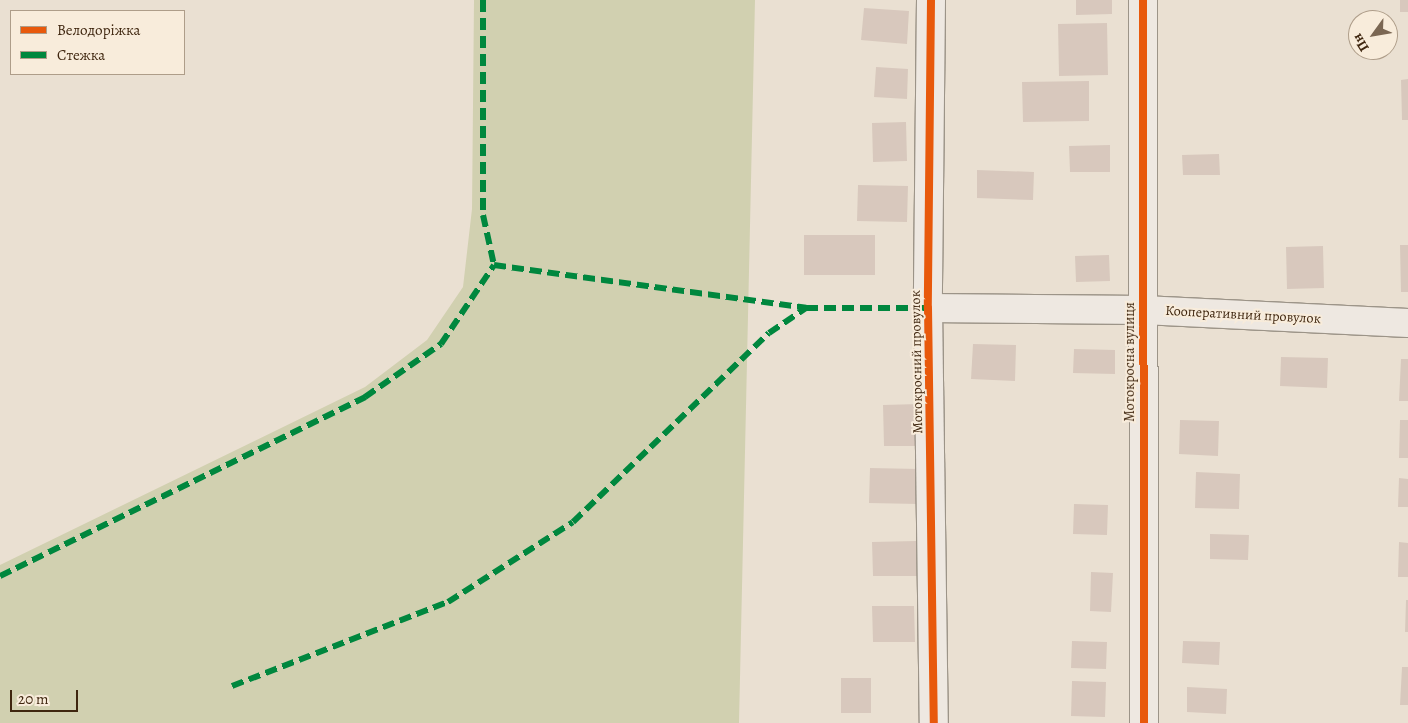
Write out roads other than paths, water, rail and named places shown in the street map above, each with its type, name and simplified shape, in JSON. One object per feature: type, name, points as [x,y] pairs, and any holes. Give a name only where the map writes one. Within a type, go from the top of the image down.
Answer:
[{"type":"street","name":"Мотокросний провулок","points":[[931,0],[928,308],[934,723]]},
{"type":"street","name":"Мотокросна вулиця","points":[[1143,0],[1144,723]]},
{"type":"street","name":"Кооперативний провулок","points":[[928,308],[1143,310],[1408,323]]}]
